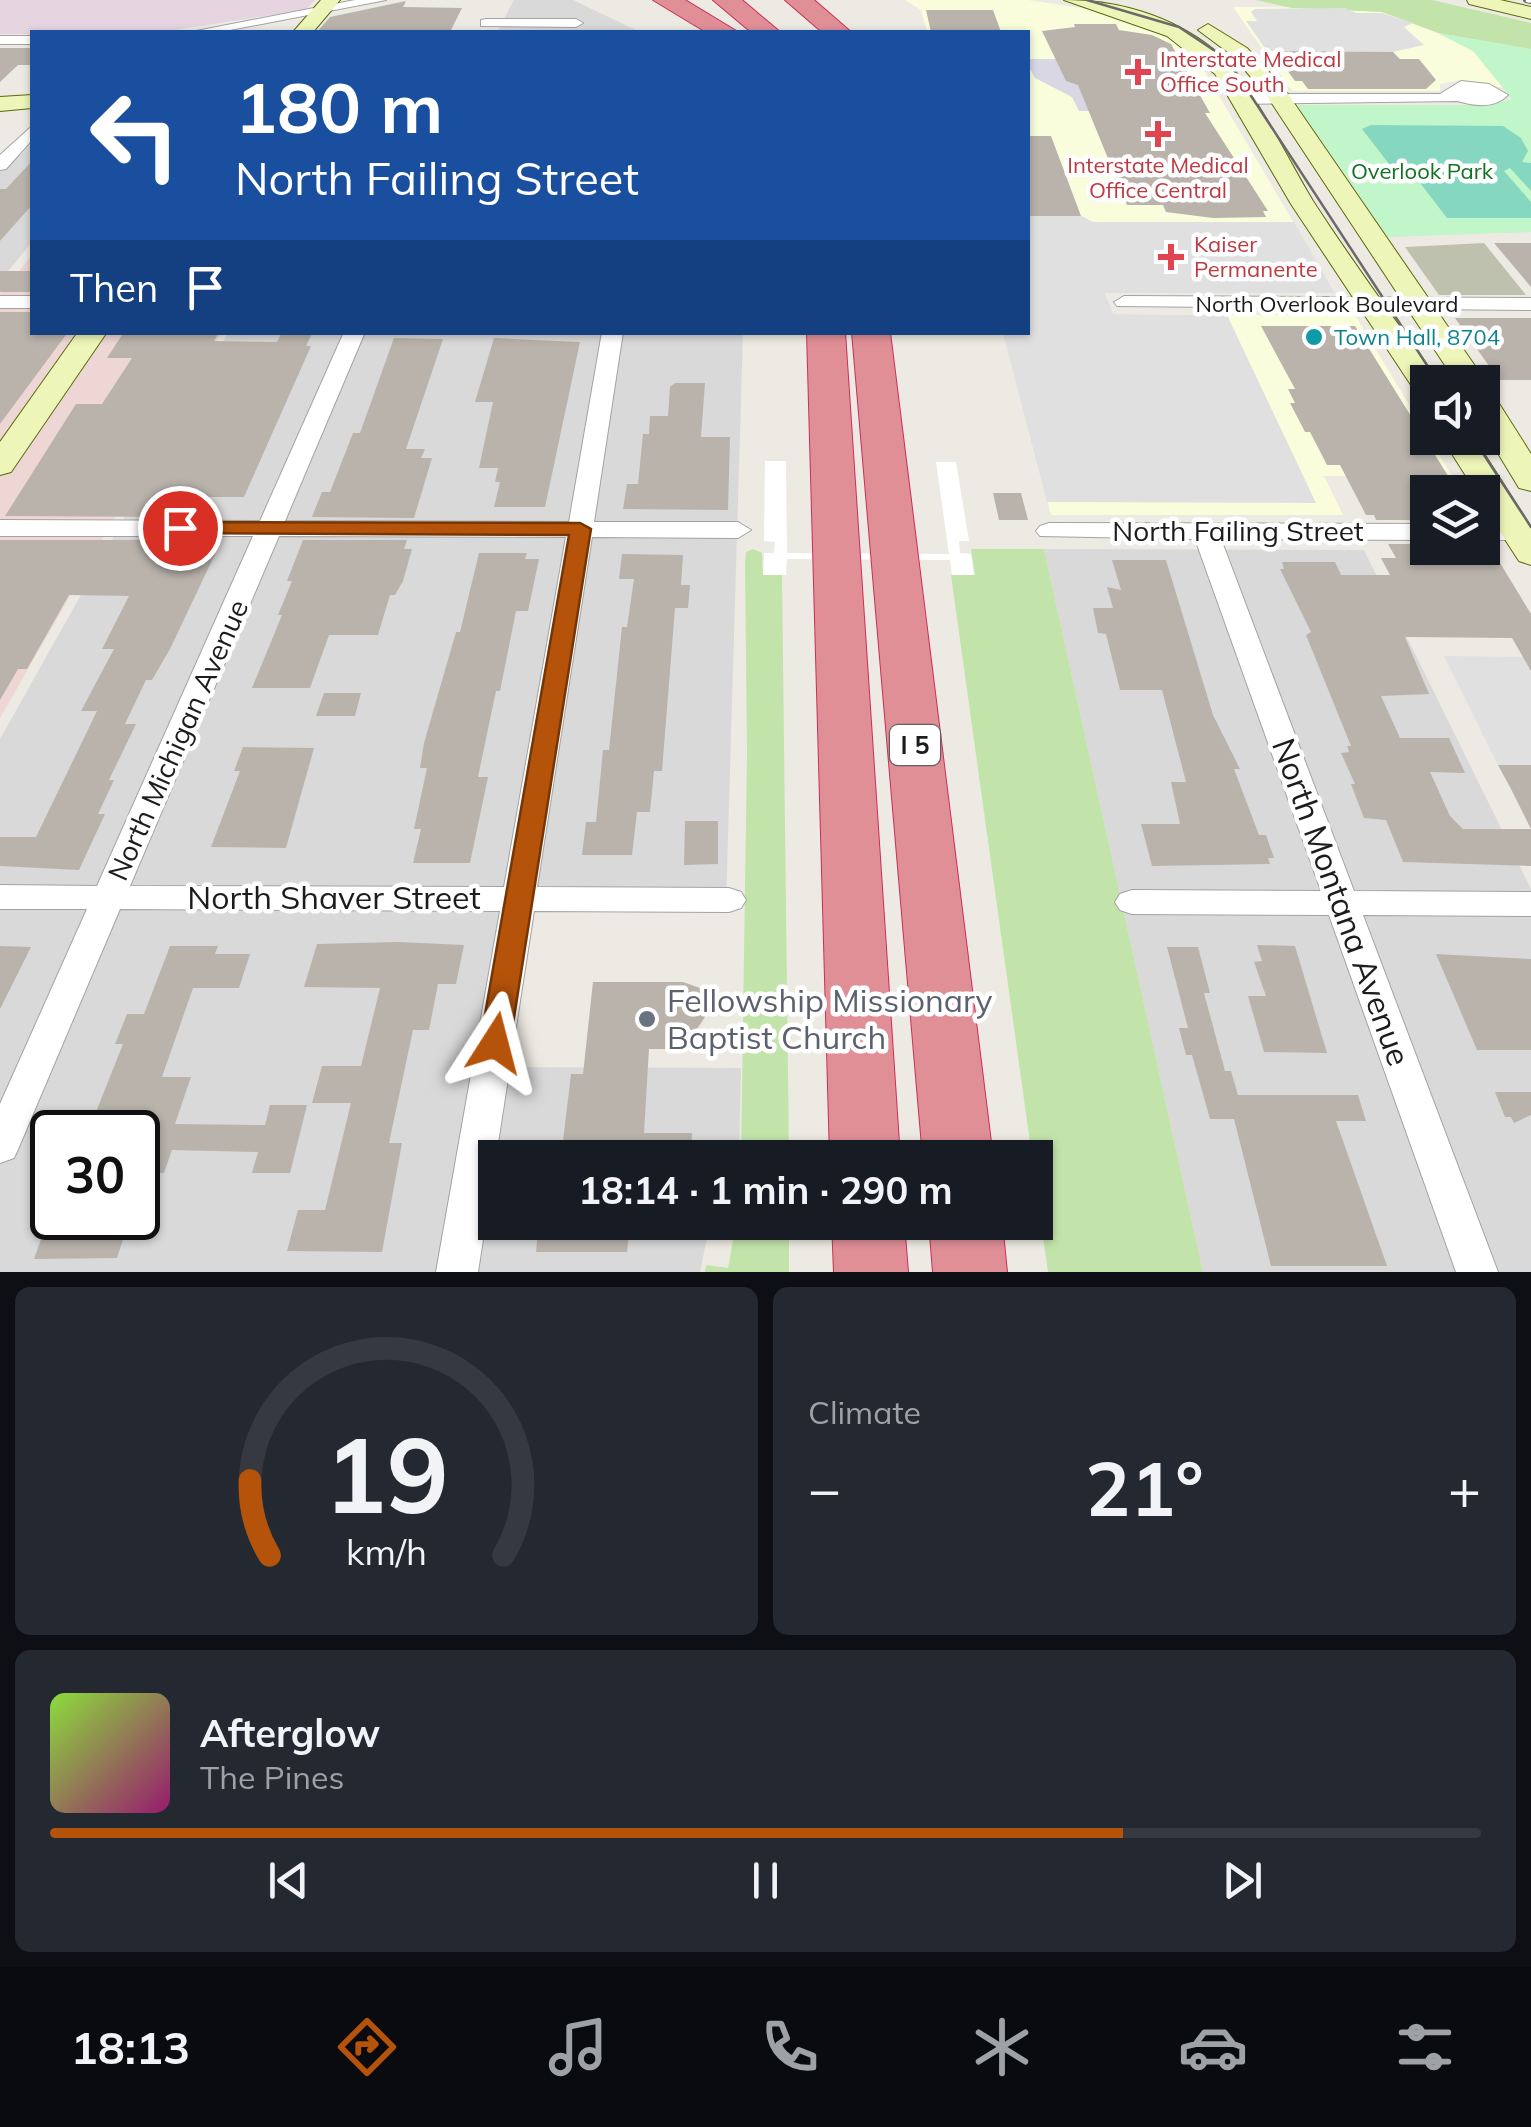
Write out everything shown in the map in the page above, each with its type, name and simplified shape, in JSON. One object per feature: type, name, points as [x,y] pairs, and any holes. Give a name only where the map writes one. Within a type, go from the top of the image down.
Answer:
[{"type":"highway","points":[[666,0],[721,30]]},
{"type":"highway","points":[[726,0],[764,30]]},
{"type":"highway","points":[[752,0],[790,30]]},
{"type":"highway","points":[[798,0],[836,30]]},
{"type":"highway","points":[[826,335],[864,1140]]},
{"type":"highway","name":"I 5","points":[[871,335],[956,1140]]},
{"type":"highway","points":[[869,1240],[870,1272]]},
{"type":"highway","points":[[967,1240],[970,1272]]},
{"type":"street","points":[[208,30],[325,6],[379,0]]},
{"type":"street","points":[[1073,0],[1132,14],[1182,34],[1210,56],[1412,365]]},
{"type":"street","points":[[1116,0],[1186,20],[1240,52],[1354,204],[1459,365]]},
{"type":"street","points":[[1476,0],[1531,13]]},
{"type":"street","points":[[305,30],[325,6]]},
{"type":"street","points":[[486,22],[576,22]]},
{"type":"street","points":[[0,40],[30,40]]},
{"type":"street","points":[[1240,100],[1440,100],[1458,96]]},
{"type":"street","points":[[0,104],[30,102]]},
{"type":"street","points":[[0,165],[30,133]]},
{"type":"street","points":[[0,302],[30,302]]},
{"type":"street","name":"North Overlook Boulevard","points":[[1124,302],[1531,304]]},
{"type":"street","points":[[0,466],[91,335]]},
{"type":"street","name":"North Michigan Avenue","points":[[0,1147],[355,335]]},
{"type":"street","points":[[457,1272],[612,335]]},
{"type":"street","points":[[1500,429],[1531,480]]},
{"type":"street","points":[[1469,455],[1524,543]]},
{"type":"street","points":[[0,528],[738,530]]},
{"type":"street","name":"North Failing Street","points":[[1049,531],[1410,532]]},
{"type":"street","name":"North Montana Avenue","points":[[1205,531],[1477,1272]]},
{"type":"street","name":"North Shaver Street","points":[[0,897],[729,900]]},
{"type":"street","points":[[1132,902],[1531,904]]},
{"type":"shaded area","points":[[0,0],[315,0],[305,10],[174,30],[30,30],[30,33],[0,34]]},
{"type":"shaded area","points":[[514,0],[573,0],[636,30],[498,30]]},
{"type":"shaded area","name":"Kaiser Permanente","points":[[905,0],[1028,0],[1094,10],[1175,39],[1198,60],[1335,293],[1105,292],[1112,314],[1355,315],[1410,406],[1410,455],[1439,455],[1451,475],[1324,476],[1343,515],[1051,515],[1005,335],[1030,335],[1030,30],[926,30],[921,10]]},
{"type":"shaded area","points":[[1233,7],[1382,12],[1424,26],[1473,51],[1505,88],[1461,80],[1440,84],[1440,91],[1292,91]]},
{"type":"shaded area","points":[[1345,8],[1356,13],[1382,13],[1413,23],[1404,27],[1424,45],[1393,52],[1267,51],[1246,21],[1257,21],[1251,12],[1255,9]]},
{"type":"shaded area","points":[[1030,59],[1078,59],[1183,111],[1079,111],[1072,97],[1035,78]]},
{"type":"shaded area","points":[[30,145],[30,244],[0,281],[0,155],[21,155]]},
{"type":"shaded area","points":[[1030,215],[1080,215],[1093,222],[1294,222],[1335,293],[1105,293],[1113,314],[1227,315],[1316,503],[1047,502],[1004,335],[1030,335]]},
{"type":"shaded area","points":[[1484,243],[1526,295],[1439,295],[1405,247]]},
{"type":"shaded area","points":[[30,257],[30,335],[220,335],[0,718],[0,294]]},
{"type":"shaded area","points":[[227,335],[743,335],[726,904],[523,903],[497,1067],[741,1068],[739,1140],[478,1140],[478,1240],[707,1240],[700,1272],[0,1272],[0,739]]},
{"type":"shaded area","points":[[1044,549],[1364,550],[1531,889],[1531,1272],[1203,1272]]},
{"type":"shaded area","points":[[1444,656],[1531,657],[1531,765],[1498,765]]},
{"type":"green space","points":[[1255,0],[1432,0],[1531,23],[1531,49],[1438,33],[1382,12],[1292,8]]},
{"type":"green space","name":"Overlook Park","points":[[1438,33],[1531,49],[1531,232],[1388,237],[1297,105],[1488,105],[1512,99],[1473,51]]},
{"type":"green space","points":[[1371,125],[1503,126],[1521,138],[1528,151],[1522,162],[1531,163],[1531,191],[1510,168],[1504,171],[1531,202],[1531,218],[1447,218],[1414,175],[1396,173],[1362,129]]},
{"type":"green space","points":[[753,549],[762,553],[763,575],[782,575],[789,1140],[741,1140],[746,552]]},
{"type":"green space","points":[[971,549],[1044,549],[1203,1272],[1048,1272],[1044,1240],[1053,1240],[1053,1140],[1030,1140],[951,575],[975,575]]},
{"type":"green space","points":[[733,1240],[789,1240],[789,1272],[705,1272],[706,1265],[728,1268]]},
{"type":"pier","points":[[765,461],[786,461],[787,553],[949,554],[936,462],[956,462],[969,541],[959,541],[960,553],[971,554],[974,575],[952,575],[950,560],[787,559],[786,575],[763,575],[764,553],[774,553],[775,542],[764,541]]},
{"type":"building","points":[[406,1],[403,7],[462,8],[451,30],[319,30],[330,17]]},
{"type":"building","points":[[926,10],[993,10],[1000,30],[931,30]]},
{"type":"building","points":[[1074,24],[1116,24],[1119,30],[1152,35],[1171,44],[1210,113],[1205,113],[1268,211],[1263,211],[1266,217],[1213,218],[1166,212],[1163,205],[1127,205],[1078,85],[1066,81],[1042,31],[1075,27]]},
{"type":"building","points":[[0,48],[30,48],[30,65],[18,65],[0,82]]},
{"type":"building","points":[[1282,51],[1393,52],[1400,59],[1419,59],[1436,80],[1426,89],[1308,89],[1302,81],[1295,81],[1279,59],[1286,59]]},
{"type":"building","points":[[1030,136],[1051,136],[1081,216],[1030,216]]},
{"type":"building","points":[[30,163],[30,207],[0,241],[0,189],[6,189]]},
{"type":"building","points":[[1494,243],[1531,243],[1531,287]]},
{"type":"building","points":[[0,271],[30,271],[30,292],[0,292]]},
{"type":"building","points":[[0,312],[30,312],[30,335],[66,335],[0,424]]},
{"type":"building","points":[[1455,318],[1531,318],[1531,380],[1500,380],[1500,365],[1488,365]]},
{"type":"building","points":[[1261,326],[1355,326],[1410,415],[1410,455],[1435,455],[1447,475],[1410,475],[1410,520],[1376,520],[1374,515],[1366,515],[1340,465],[1327,465],[1310,432],[1305,432],[1290,403],[1295,403],[1288,389],[1295,389]]},
{"type":"building","points":[[122,335],[217,335],[214,341],[277,342],[280,335],[312,335],[306,346],[311,346],[244,497],[179,497],[169,517],[5,516],[76,404],[102,404],[132,358],[107,358]]},
{"type":"building","points":[[394,338],[443,339],[406,449],[425,449],[421,458],[432,458],[414,518],[312,517],[322,492],[330,492],[353,433],[360,433]]},
{"type":"building","points":[[494,338],[580,342],[545,507],[494,507],[500,482],[495,482],[498,468],[479,468],[493,402],[475,402]]},
{"type":"building","points":[[675,383],[705,383],[701,437],[730,437],[728,510],[623,509],[627,484],[638,484],[643,434],[649,434],[650,416],[668,416],[670,387]]},
{"type":"building","points":[[993,493],[1021,493],[1028,520],[999,520]]},
{"type":"building","points":[[0,540],[157,540],[152,550],[217,550],[170,649],[152,680],[146,680],[125,724],[136,724],[109,780],[114,780],[98,814],[105,814],[79,870],[0,866],[0,837],[36,837],[97,711],[81,711],[114,649],[102,649],[129,596],[69,595],[27,669],[18,669],[0,700]]},
{"type":"building","points":[[303,540],[407,540],[404,549],[412,549],[403,581],[395,595],[390,595],[378,635],[329,635],[310,688],[252,688],[282,615],[278,615],[292,581],[287,581]]},
{"type":"building","points":[[1388,544],[1410,544],[1410,565],[1500,563],[1531,614],[1531,671],[1512,638],[1405,637],[1429,694],[1381,696],[1400,738],[1449,738],[1465,773],[1430,772],[1450,816],[1463,829],[1531,829],[1531,866],[1403,862],[1386,820],[1364,818],[1341,753],[1349,752],[1347,746],[1351,746],[1306,635],[1311,632],[1280,569],[1284,569],[1282,562],[1335,562],[1341,575],[1390,575],[1381,558],[1396,558]]},
{"type":"building","points":[[479,553],[527,553],[525,559],[539,559],[528,611],[516,611],[500,691],[496,691],[478,777],[488,777],[470,863],[413,863],[421,829],[414,829],[427,768],[420,768],[424,743],[456,632],[460,632]]},
{"type":"building","points":[[622,554],[683,555],[681,585],[690,585],[688,608],[675,608],[662,771],[654,771],[650,812],[637,812],[632,855],[582,855],[586,822],[596,822],[603,750],[609,750],[622,627],[627,627],[634,579],[619,579]]},
{"type":"building","points":[[1112,560],[1166,560],[1213,715],[1240,769],[1234,769],[1259,835],[1266,835],[1274,858],[1268,858],[1270,864],[1152,866],[1141,824],[1180,824],[1171,782],[1186,782],[1162,690],[1120,690],[1106,634],[1098,633],[1093,608],[1113,608],[1107,587],[1121,590]]},
{"type":"building","points":[[324,693],[361,693],[355,716],[316,716]]},
{"type":"building","points":[[243,747],[314,748],[286,848],[211,847],[240,771],[234,771]]},
{"type":"building","points":[[1498,765],[1531,765],[1531,829],[1511,789]]},
{"type":"building","points":[[685,821],[718,821],[718,864],[684,865]]},
{"type":"building","points":[[317,944],[464,945],[456,984],[438,984],[429,1030],[413,1030],[389,1143],[402,1143],[382,1252],[287,1251],[298,1210],[325,1210],[351,1103],[312,1103],[322,1066],[361,1066],[380,988],[304,987]]},
{"type":"building","points":[[1257,945],[1295,946],[1327,1053],[1264,1052],[1248,996],[1266,996],[1254,962],[1262,961]]},
{"type":"building","points":[[0,946],[31,947],[0,1009]]},
{"type":"building","points":[[170,946],[218,946],[215,954],[250,954],[239,988],[193,988],[162,1077],[191,1077],[175,1124],[265,1125],[270,1105],[307,1105],[290,1173],[252,1173],[258,1152],[172,1150],[164,1173],[160,1173],[160,1110],[97,1110],[123,1044],[115,1044],[127,1014],[144,1014]]},
{"type":"building","points":[[1167,947],[1198,947],[1210,993],[1204,993],[1225,1071],[1231,1071],[1238,1095],[1358,1095],[1366,1121],[1336,1121],[1387,1266],[1271,1266],[1234,1119],[1210,1119],[1192,1055],[1186,1055],[1179,1028],[1188,1028]]},
{"type":"building","points":[[1436,954],[1531,959],[1531,1050],[1477,1050]]},
{"type":"building","points":[[593,982],[683,982],[700,988],[707,1014],[695,1032],[683,1039],[682,1049],[649,1049],[644,1133],[692,1133],[692,1140],[563,1140],[571,1074],[583,1074]]},
{"type":"building","points":[[1495,1092],[1531,1092],[1531,1115],[1514,1123],[1511,1117],[1505,1117]]},
{"type":"building","points":[[41,1240],[123,1240],[117,1258],[34,1259]]},
{"type":"building","points":[[537,1240],[628,1240],[627,1252],[536,1252]]},
{"type":"tram line","points":[[1087,0],[1179,27],[1227,59],[1427,365]]},
{"type":"tram line","points":[[1484,455],[1531,527]]},
{"type":"railway","points":[[1526,0],[1531,1]]},
{"type":"place","name":"Interstate Medical Office South","points":[[1138,72]]},
{"type":"place","name":"Interstate Medical Office Central","points":[[1158,134]]},
{"type":"place","name":"Kaiser Permanente","points":[[1171,257]]},
{"type":"place","name":"Town Hall, 8704","points":[[1314,337]]},
{"type":"place","name":"Fellowship Missionary Baptist Church","points":[[647,1019]]},
{"type":"route","points":[[180,528],[580,529],[495,1043]]}]
